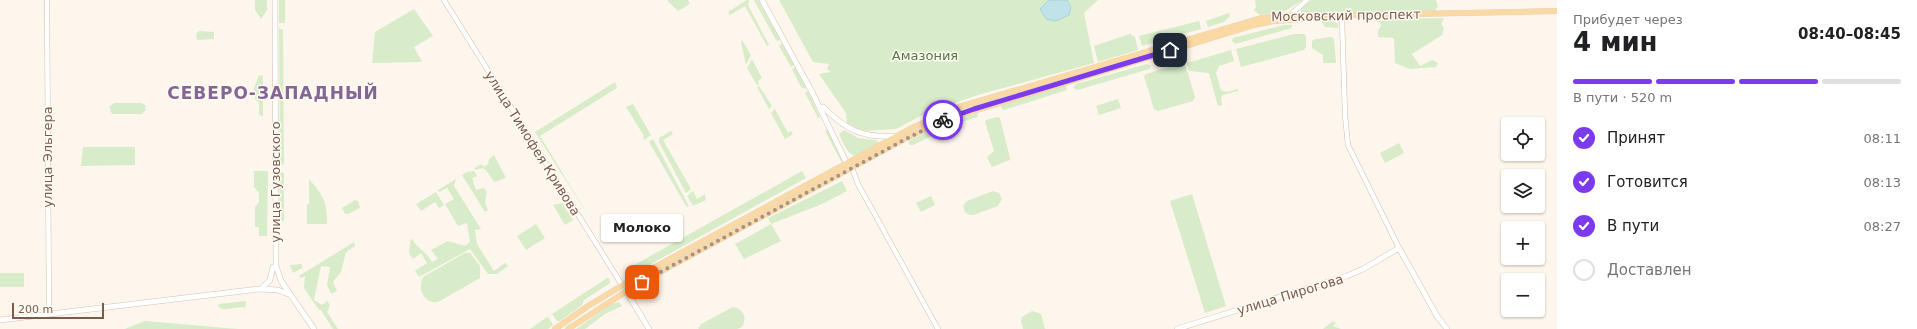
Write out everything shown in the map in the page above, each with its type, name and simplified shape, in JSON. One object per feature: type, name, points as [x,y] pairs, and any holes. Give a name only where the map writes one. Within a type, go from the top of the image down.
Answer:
[{"type":"main road","name":"улица Гузовского","points":[[272,0],[274,25]]},
{"type":"main road","name":"улица Гузовского","points":[[275,0],[273,267],[285,292]]},
{"type":"main road","points":[[762,0],[823,107],[850,166]]},
{"type":"main road","points":[[766,0],[850,166]]},
{"type":"main road","name":"Московский проспект","points":[[568,329],[625,291],[850,166],[898,136],[943,113],[1002,94],[1254,22],[1289,17],[1311,16],[1557,11]]},
{"type":"main road","name":"Московский проспект","points":[[1289,17],[1342,19],[1557,14]]},
{"type":"main road","name":"Московский проспект","points":[[555,329],[622,285],[850,166],[944,120],[1233,28]]},
{"type":"main road","points":[[1002,94],[1004,100]]},
{"type":"main road","points":[[823,107],[836,120],[853,131],[868,135],[898,136]]},
{"type":"main road","name":"улица Гузовского","points":[[274,241],[276,266],[280,283],[314,329]]},
{"type":"main road","points":[[1400,249],[1437,316],[1447,329]]},
{"type":"main road","name":"улица Пирогова","points":[[1177,329],[1323,286],[1363,270],[1400,249]]},
{"type":"main road","points":[[0,323],[252,291],[268,284],[272,277],[273,267]]},
{"type":"main road","points":[[266,292],[273,289],[280,283]]},
{"type":"main road","points":[[622,285],[646,329]]},
{"type":"main road","points":[[259,289],[273,289],[285,292],[290,297]]},
{"type":"main road","points":[[252,291],[280,294],[290,297]]},
{"type":"main road","name":"улица Гузовского","points":[[290,297],[310,329]]},
{"type":"main road","points":[[634,307],[649,329]]},
{"type":"main road","points":[[0,320],[7,321]]},
{"type":"main road","name":"улица Пирогова","points":[[1186,329],[1206,321]]},
{"type":"street","name":"улица Эльгера","points":[[47,0],[49,316]]},
{"type":"street","name":"улица Тимофея Кривова","points":[[444,0],[622,285]]},
{"type":"street","points":[[1289,17],[1307,0]]},
{"type":"street","points":[[1342,19],[1345,115],[1348,145],[1400,249]]},
{"type":"street","points":[[850,166],[866,200],[935,327]]},
{"type":"green space","points":[[255,0],[267,0],[267,10],[261,19],[255,10]]},
{"type":"green space","points":[[279,0],[285,0],[285,23],[279,23]]},
{"type":"green space","points":[[667,0],[688,0],[690,4],[678,11]]},
{"type":"green space","points":[[749,0],[748,5],[769,45],[767,46],[745,6],[730,15],[728,12]]},
{"type":"green space","points":[[754,0],[758,0],[780,39],[778,41],[776,40]]},
{"type":"green space","name":"Амазония","points":[[779,0],[1098,0],[1084,13],[1094,63],[978,95],[928,112],[896,129],[864,131],[847,124],[846,113],[819,74],[831,72],[827,69],[829,64],[813,62]]},
{"type":"green space","points":[[1255,0],[1303,0],[1285,11],[1260,15],[1254,9],[1256,8]]},
{"type":"green space","points":[[1312,0],[1436,0],[1438,6],[1435,11],[1301,13],[1301,7]]},
{"type":"green space","points":[[414,9],[433,36],[414,47],[422,62],[372,63],[375,32]]},
{"type":"green space","points":[[1229,13],[1230,16],[1224,22],[1208,27],[1206,21]]},
{"type":"green space","points":[[1444,18],[1441,24],[1444,28],[1442,35],[1412,54],[1420,66],[1432,60],[1438,63],[1436,67],[1410,69],[1395,63],[1394,38],[1378,37],[1378,30],[1381,26],[1380,23],[1376,21],[1388,21],[1390,19]]},
{"type":"green space","points":[[1199,21],[1201,29],[1142,46],[1139,36]]},
{"type":"green space","points":[[1321,21],[1334,21],[1338,24],[1338,28],[1325,27]]},
{"type":"green space","points":[[1284,25],[1292,25],[1292,28],[1235,44],[1232,41],[1233,38]]},
{"type":"green space","points":[[279,28],[283,30],[284,164],[280,166]]},
{"type":"green space","points":[[1232,29],[1006,97],[1006,96]]},
{"type":"green space","points":[[199,31],[214,32],[214,39],[197,40],[196,34]]},
{"type":"green space","points":[[1130,34],[1135,37],[1138,50],[1098,62],[1094,46]]},
{"type":"green space","points":[[1294,34],[1304,34],[1306,36],[1306,47],[1304,50],[1241,67],[1236,49]]},
{"type":"green space","points":[[1331,37],[1334,39],[1336,63],[1323,63],[1323,55],[1312,48],[1312,41],[1315,39]]},
{"type":"green space","points":[[742,40],[751,55],[746,65],[741,42]]},
{"type":"green space","points":[[782,43],[794,65],[791,67],[779,46]]},
{"type":"green space","points":[[1231,50],[1234,61],[1219,66],[1216,73],[1221,90],[1226,92],[1238,89],[1238,91],[1222,95],[1222,105],[1218,106],[1209,73],[1189,71],[1187,63]]},
{"type":"green space","points":[[752,59],[762,78],[758,81],[759,84],[757,85],[747,68]]},
{"type":"green space","points":[[1182,63],[1185,64],[1195,97],[1193,101],[1158,111],[1154,109],[1144,76],[1146,74]]},
{"type":"green space","points":[[1147,64],[1151,66],[1149,69],[1078,90],[1073,88],[1076,84]]},
{"type":"green space","points":[[795,67],[806,87],[805,89],[801,87],[792,69]]},
{"type":"green space","points":[[259,75],[263,76],[263,117],[259,114],[259,103],[255,99],[254,88]]},
{"type":"green space","points":[[615,82],[617,88],[540,136],[588,215],[535,132]]},
{"type":"green space","points":[[1066,85],[1067,90],[1004,110],[1001,108],[1001,105]]},
{"type":"green space","points":[[759,86],[772,106],[769,109],[757,87]]},
{"type":"green space","points":[[808,91],[820,117],[818,118],[805,93]]},
{"type":"green space","points":[[998,98],[999,100],[941,119],[859,161],[941,117]]},
{"type":"green space","points":[[1118,99],[1121,108],[1099,115],[1096,106]]},
{"type":"green space","points":[[114,103],[141,103],[145,105],[146,110],[141,114],[112,114],[109,107]]},
{"type":"green space","points":[[633,104],[651,135],[644,140],[644,136],[626,107]]},
{"type":"green space","points":[[775,109],[788,133],[791,131],[793,134],[785,139],[771,113]]},
{"type":"green space","points":[[977,113],[978,117],[955,124],[913,145],[910,145],[908,141],[948,122]]},
{"type":"green space","points":[[997,117],[1000,118],[1010,160],[992,167],[987,157],[994,151],[985,122],[986,120]]},
{"type":"green space","points":[[828,130],[844,161],[843,162],[841,161],[825,131]]},
{"type":"green space","points":[[844,130],[858,138],[876,140],[879,143],[856,156],[853,155],[845,147],[839,134]]},
{"type":"green space","points":[[671,131],[673,134],[663,140],[691,189],[686,193],[659,142],[659,138]]},
{"type":"green space","points":[[653,139],[689,206],[688,207],[686,206],[649,142]]},
{"type":"green space","points":[[1399,143],[1404,153],[1385,163],[1380,153]]},
{"type":"green space","points":[[83,147],[135,147],[135,165],[81,166]]},
{"type":"green space","points":[[494,155],[506,178],[494,182],[486,170],[482,168],[476,170],[474,168],[482,164],[484,167],[488,164],[489,159]]},
{"type":"green space","points":[[844,168],[629,287],[628,285]]},
{"type":"green space","points":[[280,170],[284,174],[284,222],[279,218]]},
{"type":"green space","points":[[254,171],[268,171],[267,236],[259,236],[259,227],[255,227],[255,207],[259,202],[259,193],[254,187]]},
{"type":"green space","points":[[474,171],[477,176],[472,178],[476,190],[484,188],[487,192],[485,203],[488,210],[485,212],[462,175],[467,172]]},
{"type":"green space","points":[[802,171],[806,178],[631,275],[627,269]]},
{"type":"green space","points":[[309,179],[321,194],[325,204],[327,224],[307,224]]},
{"type":"green space","points":[[456,179],[454,186],[481,229],[475,230],[477,244],[494,271],[505,263],[508,266],[497,274],[488,274],[470,249],[419,277],[415,271],[427,263],[421,253],[413,259],[409,253],[411,238],[432,262],[438,259],[431,250],[448,241],[465,246],[470,242],[467,223],[458,226],[445,204],[454,199],[447,188],[439,192],[438,190]]},
{"type":"green space","points":[[842,181],[847,191],[822,204],[771,224],[768,218]]},
{"type":"green space","points":[[693,191],[697,199],[705,194],[706,200],[693,206],[687,196]]},
{"type":"green space","points":[[993,191],[999,193],[1002,199],[998,206],[973,215],[965,212],[963,206],[967,201]]},
{"type":"green space","points":[[436,192],[444,205],[439,208],[435,202],[421,211],[416,204]]},
{"type":"green space","points":[[1192,194],[1226,306],[1205,313],[1170,201]]},
{"type":"green space","points":[[931,196],[935,205],[921,212],[916,203]]},
{"type":"green space","points":[[355,200],[358,201],[360,208],[345,214],[342,208]]},
{"type":"green space","points":[[562,203],[573,220],[565,225],[553,205]]},
{"type":"green space","points":[[536,224],[545,238],[526,250],[517,236]]},
{"type":"green space","points":[[771,224],[781,241],[744,259],[735,244]]},
{"type":"green space","points":[[354,242],[355,246],[346,252],[341,272],[333,282],[337,291],[331,294],[327,285],[330,267],[321,266],[314,300],[322,305],[327,301],[330,305],[327,312],[338,329],[333,329],[304,288],[305,276],[300,278],[299,276]]},
{"type":"green space","points":[[465,253],[470,253],[480,266],[480,278],[438,302],[433,302],[426,298],[421,290],[421,281],[423,277]]},
{"type":"green space","points":[[302,264],[302,268],[293,273],[290,265]]},
{"type":"green space","points":[[0,273],[24,273],[24,287],[0,287]]},
{"type":"green space","points":[[609,278],[610,283],[584,300],[582,305],[560,321],[557,321],[552,314]]},
{"type":"green space","points":[[246,301],[245,309],[244,307],[221,309],[218,306],[219,304]]},
{"type":"green space","points":[[619,302],[622,306],[605,314],[585,329],[576,329],[612,304]]},
{"type":"green space","points":[[733,307],[739,309],[743,314],[744,323],[742,327],[737,329],[698,329],[701,324]]},
{"type":"green space","points":[[1032,311],[1041,314],[1045,329],[1023,329],[1021,321],[1022,317]]},
{"type":"green space","points":[[547,317],[553,325],[548,329],[530,329]]},
{"type":"green space","points":[[145,321],[238,329],[125,329]]},
{"type":"green space","points":[[1333,321],[1336,323],[1333,326],[1341,329],[1323,329]]},
{"type":"water","points":[[1049,0],[1067,0],[1071,7],[1069,15],[1056,21],[1046,19],[1040,9]]},
{"type":"way so far","points":[[642,282],[943,120]]},
{"type":"place","name":"Молоко","points":[[642,282]]},
{"type":"district","name":"СЕВЕРО-ЗАПАДНЫЙ","points":[[273,93]]},
{"type":"route","points":[[943,120],[974,109],[1170,50]]}]
